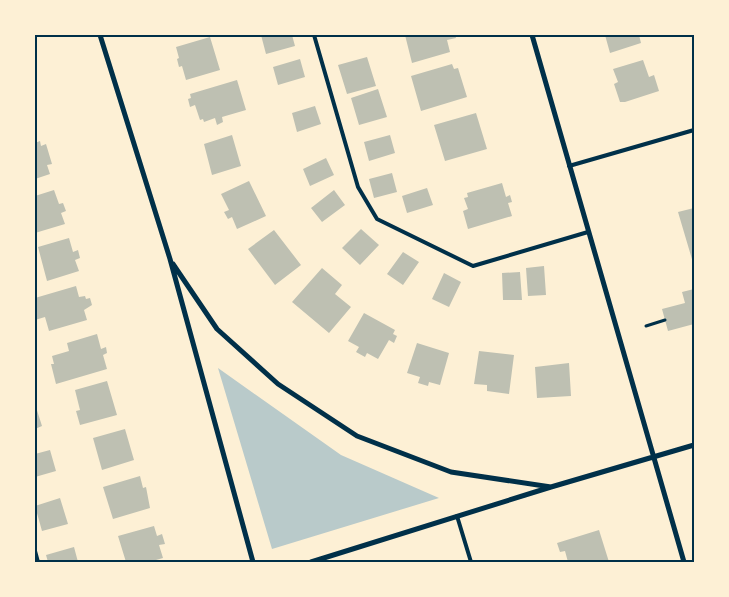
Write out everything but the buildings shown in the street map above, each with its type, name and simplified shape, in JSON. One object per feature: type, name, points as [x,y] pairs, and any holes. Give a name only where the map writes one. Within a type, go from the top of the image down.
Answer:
[{"type":"street","points":[[100,35],[170,259],[253,562]]},
{"type":"street","points":[[532,35],[684,562]]},
{"type":"street","points":[[170,259],[217,329],[278,384],[357,436],[451,472],[551,486]]},
{"type":"street","points":[[310,562],[551,486],[694,445]]},
{"type":"lane","points":[[314,35],[358,186],[377,219],[474,266],[588,232]]},
{"type":"lane","points":[[569,166],[694,130]]},
{"type":"lane","points":[[457,516],[471,562]]},
{"type":"lane","points":[[35,551],[38,562]]},
{"type":"path","points":[[646,326],[665,320]]},
{"type":"shaded area","points":[[218,368],[341,455],[439,498],[272,549]]}]
